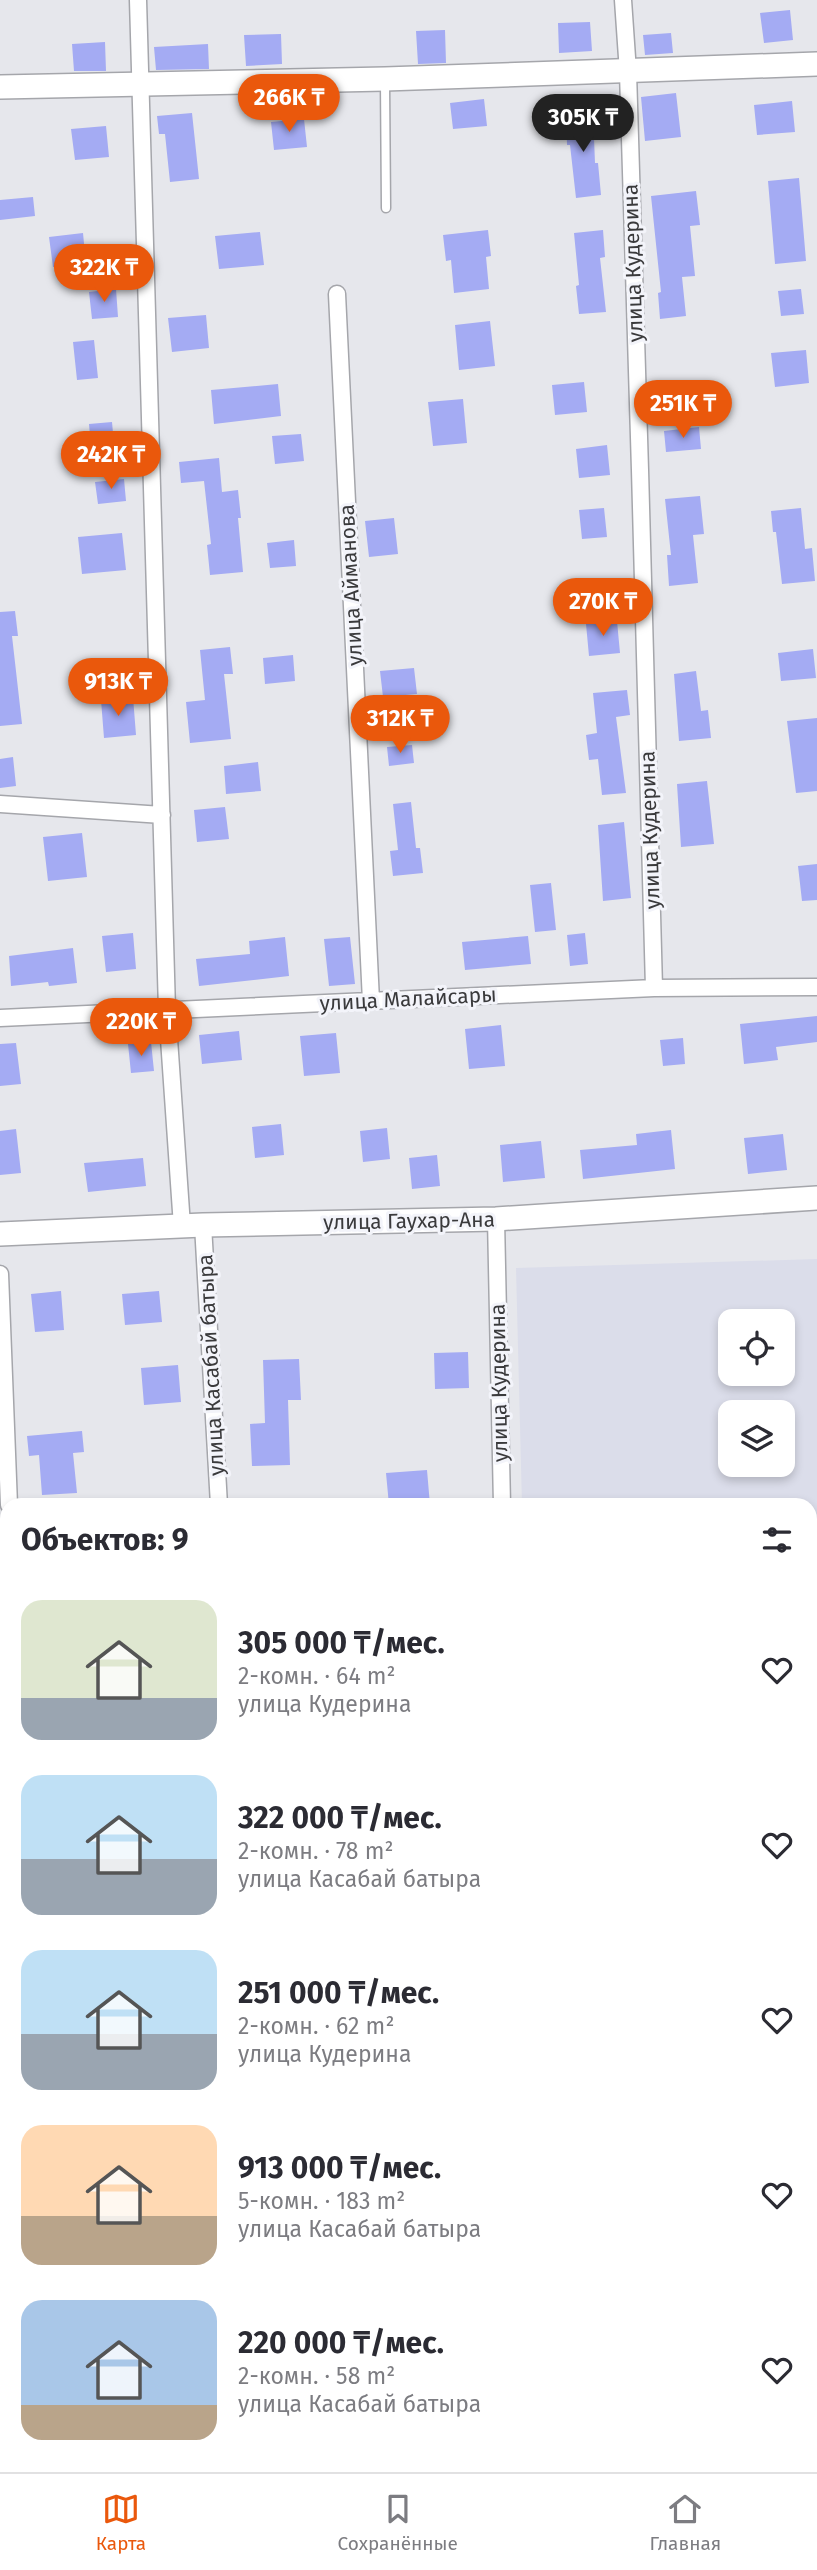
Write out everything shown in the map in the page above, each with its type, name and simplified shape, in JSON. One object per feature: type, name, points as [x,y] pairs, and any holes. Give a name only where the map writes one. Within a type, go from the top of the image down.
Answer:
[{"type":"street","name":"улица Касабай батыра","points":[[138,0],[167,1010],[193,1226],[218,1498]]},
{"type":"street","name":"улица Кудерина","points":[[623,0],[628,72],[654,988]]},
{"type":"street","points":[[0,87],[385,79],[817,64]]},
{"type":"street","name":"улица Айманова","points":[[337,294],[371,1001]]},
{"type":"street","points":[[0,804],[162,815]]},
{"type":"street","name":"улица Малайсары","points":[[0,1017],[654,988],[817,988]]},
{"type":"street","name":"улица Гаухар-Ана","points":[[0,1234],[193,1226],[496,1219],[817,1198]]},
{"type":"street","name":"улица Кудерина","points":[[496,1219],[502,1498]]},
{"type":"street","points":[[0,1274],[9,1498]]},
{"type":"lane","points":[[385,79],[386,208]]},
{"type":"shaded area","points":[[817,1259],[817,1498],[522,1498],[516,1268]]},
{"type":"building","points":[[790,10],[793,40],[764,43],[760,13]]},
{"type":"building","points":[[590,22],[592,51],[559,53],[558,23]]},
{"type":"building","points":[[445,30],[446,63],[418,64],[416,31]]},
{"type":"building","points":[[671,33],[673,53],[645,55],[643,35]]},
{"type":"building","points":[[281,34],[282,64],[246,66],[244,35]]},
{"type":"building","points":[[105,42],[106,71],[74,71],[72,44]]},
{"type":"building","points":[[208,44],[209,69],[156,70],[154,47]]},
{"type":"building","points":[[676,93],[681,137],[645,141],[641,97]]},
{"type":"building","points":[[484,99],[487,126],[453,129],[450,103]]},
{"type":"building","points":[[792,101],[795,132],[757,135],[754,105]]},
{"type":"building","points":[[192,113],[199,179],[170,182],[165,134],[159,134],[157,116]]},
{"type":"building","points":[[593,113],[595,163],[598,163],[601,195],[576,198],[570,145],[567,145],[566,114]]},
{"type":"building","points":[[304,119],[307,147],[274,150],[271,122]]},
{"type":"building","points":[[106,126],[109,157],[75,160],[71,129]]},
{"type":"building","points":[[799,178],[806,261],[775,264],[768,181]]},
{"type":"building","points":[[696,191],[700,225],[690,226],[695,276],[682,277],[686,316],[660,319],[658,293],[661,292],[651,196]]},
{"type":"building","points":[[33,197],[35,216],[0,220],[0,200]]},
{"type":"building","points":[[488,230],[491,256],[486,257],[489,289],[454,293],[451,260],[446,261],[443,235]]},
{"type":"building","points":[[603,230],[605,257],[600,258],[606,312],[579,314],[574,233]]},
{"type":"building","points":[[260,232],[264,265],[219,269],[215,236]]},
{"type":"building","points":[[83,233],[86,264],[53,267],[49,237]]},
{"type":"building","points":[[116,289],[118,317],[92,319],[89,292]]},
{"type":"building","points":[[801,289],[804,314],[781,316],[778,291]]},
{"type":"building","points":[[206,315],[209,348],[172,352],[168,318]]},
{"type":"building","points":[[490,321],[495,366],[459,370],[455,325]]},
{"type":"building","points":[[94,340],[98,378],[77,380],[73,342]]},
{"type":"building","points":[[806,350],[809,383],[775,387],[771,353]]},
{"type":"building","points":[[584,382],[587,412],[555,415],[552,385]]},
{"type":"building","points":[[278,384],[281,416],[214,424],[211,390]]},
{"type":"building","points":[[463,399],[467,443],[433,446],[428,402]]},
{"type":"building","points":[[112,422],[114,444],[91,447],[89,424]]},
{"type":"building","points":[[699,427],[701,449],[666,452],[664,431]]},
{"type":"building","points":[[301,434],[304,461],[275,464],[272,436]]},
{"type":"building","points":[[607,445],[610,475],[579,478],[576,449]]},
{"type":"building","points":[[219,458],[222,492],[238,490],[243,572],[210,575],[207,545],[211,544],[204,481],[181,483],[179,462]]},
{"type":"building","points":[[124,479],[126,501],[98,504],[95,482]]},
{"type":"building","points":[[700,496],[704,534],[693,535],[698,583],[669,586],[667,555],[671,555],[665,499]]},
{"type":"building","points":[[604,508],[607,537],[582,539],[579,510]]},
{"type":"building","points":[[801,508],[805,549],[812,548],[815,581],[782,584],[771,511]]},
{"type":"building","points":[[394,518],[398,554],[369,557],[365,521]]},
{"type":"building","points":[[122,533],[126,570],[82,574],[78,537]]},
{"type":"building","points":[[294,540],[296,566],[270,568],[267,543]]},
{"type":"building","points":[[15,611],[18,636],[12,636],[22,724],[0,726],[0,612]]},
{"type":"building","points":[[617,621],[620,653],[589,656],[586,624]]},
{"type":"building","points":[[230,647],[233,674],[224,674],[231,739],[190,743],[186,702],[205,700],[200,650]]},
{"type":"building","points":[[813,649],[816,678],[781,681],[778,653]]},
{"type":"building","points":[[293,655],[295,681],[265,684],[263,658]]},
{"type":"building","points":[[414,668],[417,694],[383,697],[380,671]]},
{"type":"building","points":[[696,671],[701,711],[708,710],[711,738],[679,741],[674,674]]},
{"type":"building","points":[[627,690],[630,715],[616,717],[626,793],[602,795],[598,759],[589,760],[586,735],[597,733],[593,693]]},
{"type":"building","points":[[133,697],[136,735],[104,738],[101,700]]},
{"type":"building","points":[[817,718],[817,791],[796,793],[787,721]]},
{"type":"building","points":[[412,745],[414,763],[389,766],[387,747]]},
{"type":"building","points":[[13,757],[16,786],[0,788],[0,759]]},
{"type":"building","points":[[258,762],[261,791],[226,794],[224,766]]},
{"type":"building","points":[[707,781],[714,844],[681,847],[677,784]]},
{"type":"building","points":[[411,802],[416,848],[420,848],[423,873],[393,876],[390,851],[398,850],[393,804]]},
{"type":"building","points":[[225,807],[229,839],[197,842],[194,810]]},
{"type":"building","points":[[624,822],[631,898],[603,901],[598,825]]},
{"type":"building","points":[[82,833],[87,877],[48,881],[43,837]]},
{"type":"building","points":[[817,864],[817,900],[802,901],[798,866]]},
{"type":"building","points":[[551,883],[556,930],[535,932],[530,885]]},
{"type":"building","points":[[133,933],[136,969],[106,972],[102,936]]},
{"type":"building","points":[[585,933],[588,964],[570,966],[567,935]]},
{"type":"building","points":[[528,936],[531,964],[465,970],[462,942]]},
{"type":"building","points":[[285,937],[289,976],[199,986],[196,959],[250,954],[249,941]]},
{"type":"building","points":[[350,937],[355,984],[329,986],[324,939]]},
{"type":"building","points":[[73,948],[77,983],[49,986],[48,982],[11,986],[9,956]]},
{"type":"building","points":[[817,1016],[817,1042],[776,1047],[778,1060],[744,1064],[740,1024]]},
{"type":"building","points":[[501,1025],[505,1066],[469,1069],[465,1029]]},
{"type":"building","points":[[239,1031],[242,1060],[202,1064],[199,1035]]},
{"type":"building","points":[[336,1033],[340,1073],[304,1076],[300,1036]]},
{"type":"building","points":[[683,1038],[685,1064],[663,1066],[660,1040]]},
{"type":"building","points":[[151,1042],[154,1071],[131,1073],[128,1044]]},
{"type":"building","points":[[16,1043],[21,1084],[0,1086],[0,1044]]},
{"type":"building","points":[[281,1124],[284,1155],[255,1158],[252,1127]]},
{"type":"building","points":[[387,1128],[390,1159],[363,1162],[360,1131]]},
{"type":"building","points":[[16,1129],[21,1173],[0,1175],[0,1131]]},
{"type":"building","points":[[671,1130],[675,1169],[583,1179],[580,1150],[637,1145],[636,1134]]},
{"type":"building","points":[[783,1134],[787,1170],[748,1174],[744,1138]]},
{"type":"building","points":[[541,1141],[545,1178],[503,1182],[500,1145]]},
{"type":"building","points":[[437,1155],[440,1186],[412,1189],[409,1158]]},
{"type":"building","points":[[143,1158],[146,1186],[88,1192],[84,1163]]},
{"type":"building","points":[[61,1291],[64,1330],[35,1332],[31,1294]]},
{"type":"building","points":[[159,1291],[162,1322],[125,1325],[122,1294]]},
{"type":"building","points":[[468,1352],[469,1388],[435,1389],[434,1353]]},
{"type":"building","points":[[299,1359],[301,1400],[288,1400],[290,1465],[252,1466],[250,1424],[265,1423],[263,1360]]},
{"type":"building","points":[[178,1365],[181,1402],[144,1405],[141,1368]]},
{"type":"building","points":[[82,1431],[84,1452],[73,1453],[77,1493],[42,1495],[39,1455],[29,1456],[27,1436]]},
{"type":"building","points":[[427,1470],[429,1498],[388,1498],[386,1473]]}]
